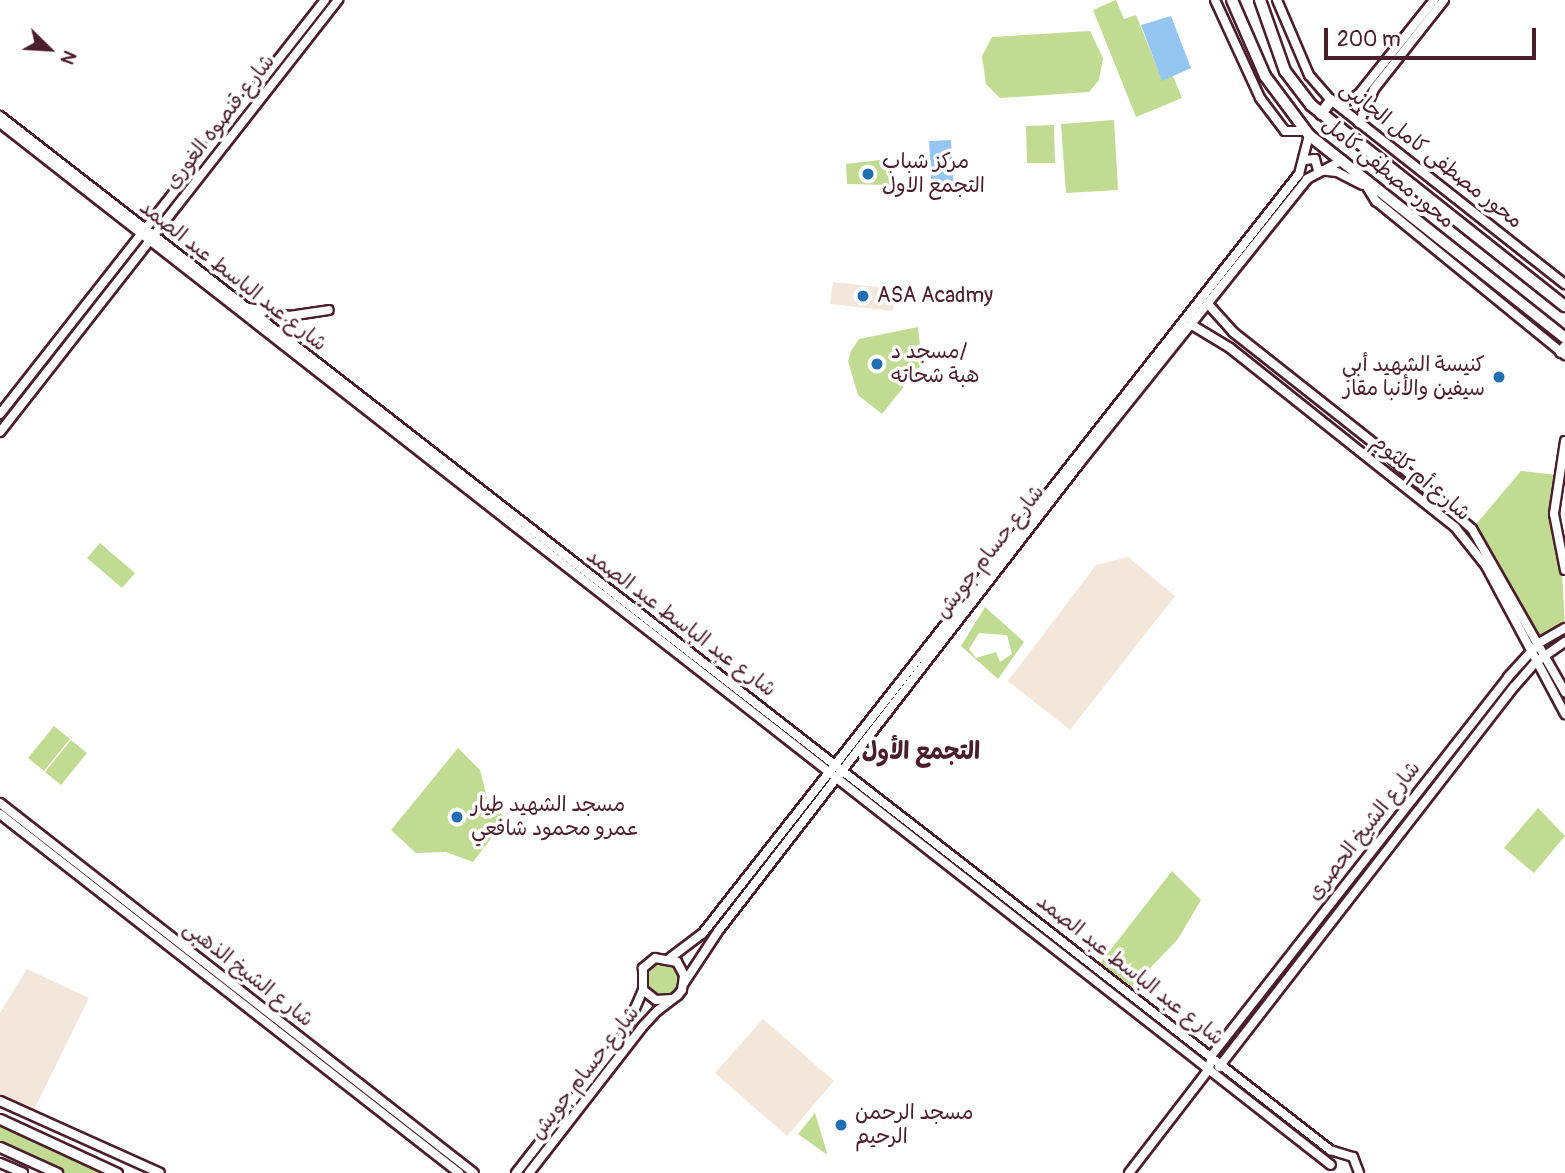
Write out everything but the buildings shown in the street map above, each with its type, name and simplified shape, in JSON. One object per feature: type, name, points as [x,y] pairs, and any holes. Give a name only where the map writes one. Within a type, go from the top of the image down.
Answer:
[{"type":"main road","name":"محور مصطفى كامل","points":[[1232,0],[1265,76],[1307,133],[1565,338]]},
{"type":"main road","name":"محور مصطفى كامل","points":[[1260,0],[1285,71],[1321,114],[1565,306]]},
{"type":"main road","points":[[1321,114],[1331,100]]},
{"type":"main road","points":[[0,1119],[117,1173]]},
{"type":"main road","points":[[0,1147],[57,1173]]},
{"type":"street","name":"شارع قنصوه الغورى","points":[[0,414],[325,0]]},
{"type":"street","name":"شارع قنصوه الغورى","points":[[0,432],[338,0]]},
{"type":"street","points":[[1215,0],[1260,98],[1284,131],[1307,133]]},
{"type":"street","name":"محور مصطفى كامل الجانبى","points":[[1277,0],[1304,66],[1331,100],[1565,284]]},
{"type":"street","points":[[1331,100],[1346,103],[1359,94],[1434,0]]},
{"type":"street","points":[[1359,123],[1374,89],[1444,0]]},
{"type":"street","name":"شارع عبد الباسط عبد الصمد","points":[[0,116],[143,232]]},
{"type":"street","name":"شارع عبد الباسط عبد الصمد","points":[[0,124],[244,307],[1223,1064],[1343,1155],[1356,1160],[1359,1173]]},
{"type":"street","name":"شارع حسام جويش","points":[[670,958],[703,933],[1123,392],[1255,228],[1305,160],[1307,133]]},
{"type":"street","points":[[1305,160],[1317,161],[1318,170],[1336,172],[1362,185],[1564,351]]},
{"type":"street","name":"شارع حسام جويش","points":[[684,983],[719,930],[1132,399],[1318,170],[1342,160]]},
{"type":"street","points":[[1357,171],[1362,185]]},
{"type":"street","points":[[1255,228],[1264,235]]},
{"type":"street","name":"شارع عبد الباسط عبد الصمد","points":[[151,238],[1209,1069],[1330,1170]]},
{"type":"street","name":"شارع أم كلثوم","points":[[1208,304],[1233,332],[1375,443],[1472,529],[1565,692]]},
{"type":"street","points":[[244,307],[289,316],[329,310]]},
{"type":"street","name":"شارع أم كلثوم","points":[[1192,326],[1230,348],[1455,527],[1486,566],[1565,714]]},
{"type":"street","points":[[1123,392],[1132,399]]},
{"type":"street","points":[[1565,441],[1554,514],[1565,570]]},
{"type":"street","name":"شارع الشيخ الحصرى","points":[[1129,1173],[1209,1069],[1212,1055],[1530,651],[1565,628]]},
{"type":"street","name":"شارع الشيخ الحصرى","points":[[1223,1064],[1536,662],[1565,642]]},
{"type":"street","name":"شارع الشيخ الذهبى","points":[[0,803],[474,1173]]},
{"type":"street","name":"شارع الشيخ الذهبى","points":[[0,814],[459,1173]]},
{"type":"street","points":[[655,958],[670,958],[682,968],[684,983],[672,999],[656,1000],[643,990],[643,968],[655,958]]},
{"type":"street","name":"شارع حسام جويش","points":[[516,1173],[623,1035],[643,990]]},
{"type":"street","name":"شارع حسام جويش","points":[[529,1173],[644,1025],[672,999]]},
{"type":"street","points":[[1209,1069],[1223,1064]]},
{"type":"street","points":[[0,1101],[160,1173]]},
{"type":"street","points":[[1330,1170],[1343,1155]]},
{"type":"street","points":[[0,1163],[23,1173]]},
{"type":"shaded area","points":[[833,282],[896,289],[893,311],[830,304]]},
{"type":"shaded area","points":[[1128,557],[1175,596],[1070,730],[1008,681],[1096,565]]},
{"type":"shaded area","points":[[27,969],[89,998],[33,1112],[0,1097],[0,1013]]},
{"type":"shaded area","points":[[763,1019],[834,1081],[787,1136],[715,1073]]},
{"type":"green space","points":[[1116,0],[1124,19],[1136,15],[1162,80],[1173,76],[1182,98],[1136,117],[1093,10]]},
{"type":"green space","points":[[1090,31],[1103,58],[1099,80],[1089,92],[1000,98],[986,84],[982,56],[992,37]]},
{"type":"green space","points":[[1114,120],[1118,190],[1066,193],[1061,124]]},
{"type":"green space","points":[[1054,125],[1055,163],[1027,163],[1026,126]]},
{"type":"green space","name":"مركز شباب التجمع الاول","points":[[888,159],[890,185],[847,184],[846,164]]},
{"type":"green space","points":[[918,327],[922,364],[882,414],[858,395],[848,361],[851,351],[859,339]]},
{"type":"green space","points":[[1521,471],[1557,475],[1565,628],[1539,643],[1472,529]]},
{"type":"green space","points":[[100,543],[135,573],[122,588],[87,558]]},
{"type":"green space","points":[[985,607],[1024,642],[998,679],[961,646]],"holes":[[[979,633],[1007,635],[1012,654],[1000,662],[996,652],[976,658],[969,649]]]},
{"type":"green space","points":[[54,726],[70,739],[44,771],[28,758]]},
{"type":"green space","points":[[71,740],[87,753],[61,785],[45,772]]},
{"type":"green space","points":[[458,748],[480,770],[487,798],[506,819],[473,862],[446,852],[416,853],[391,830]]},
{"type":"green space","points":[[1538,808],[1565,836],[1534,873],[1504,848]]},
{"type":"green space","points":[[1172,871],[1201,900],[1178,939],[1128,991],[1097,967]]},
{"type":"green space","points":[[655,958],[682,968],[682,990],[664,1001],[643,990],[643,968]]},
{"type":"green space","points":[[815,1113],[827,1153],[826,1154],[798,1134]]},
{"type":"green space","points":[[0,1119],[117,1173],[58,1173],[0,1147]]},
{"type":"water","points":[[1171,16],[1191,68],[1162,81],[1141,25]]},
{"type":"water","points":[[951,140],[954,192],[932,193],[929,141]]},
{"type":"place","name":"مركز شباب التجمع الاول","points":[[868,174]]},
{"type":"place","name":"ASA Acadmy","points":[[863,296]]},
{"type":"place","name":"مسجد د/ هبة شحاته","points":[[877,364]]},
{"type":"place","name":"كنيسة الشهيد أبي سيفين والأنبا مقار","points":[[1499,377]]},
{"type":"place","name":"مسجد الشهيد طيار عمرو محمود شافعي","points":[[457,817]]},
{"type":"place","name":"مسجد الرحمن الرحيم","points":[[841,1125]]},
{"type":"district","name":"التجمع الأول","points":[[921,752]]}]
